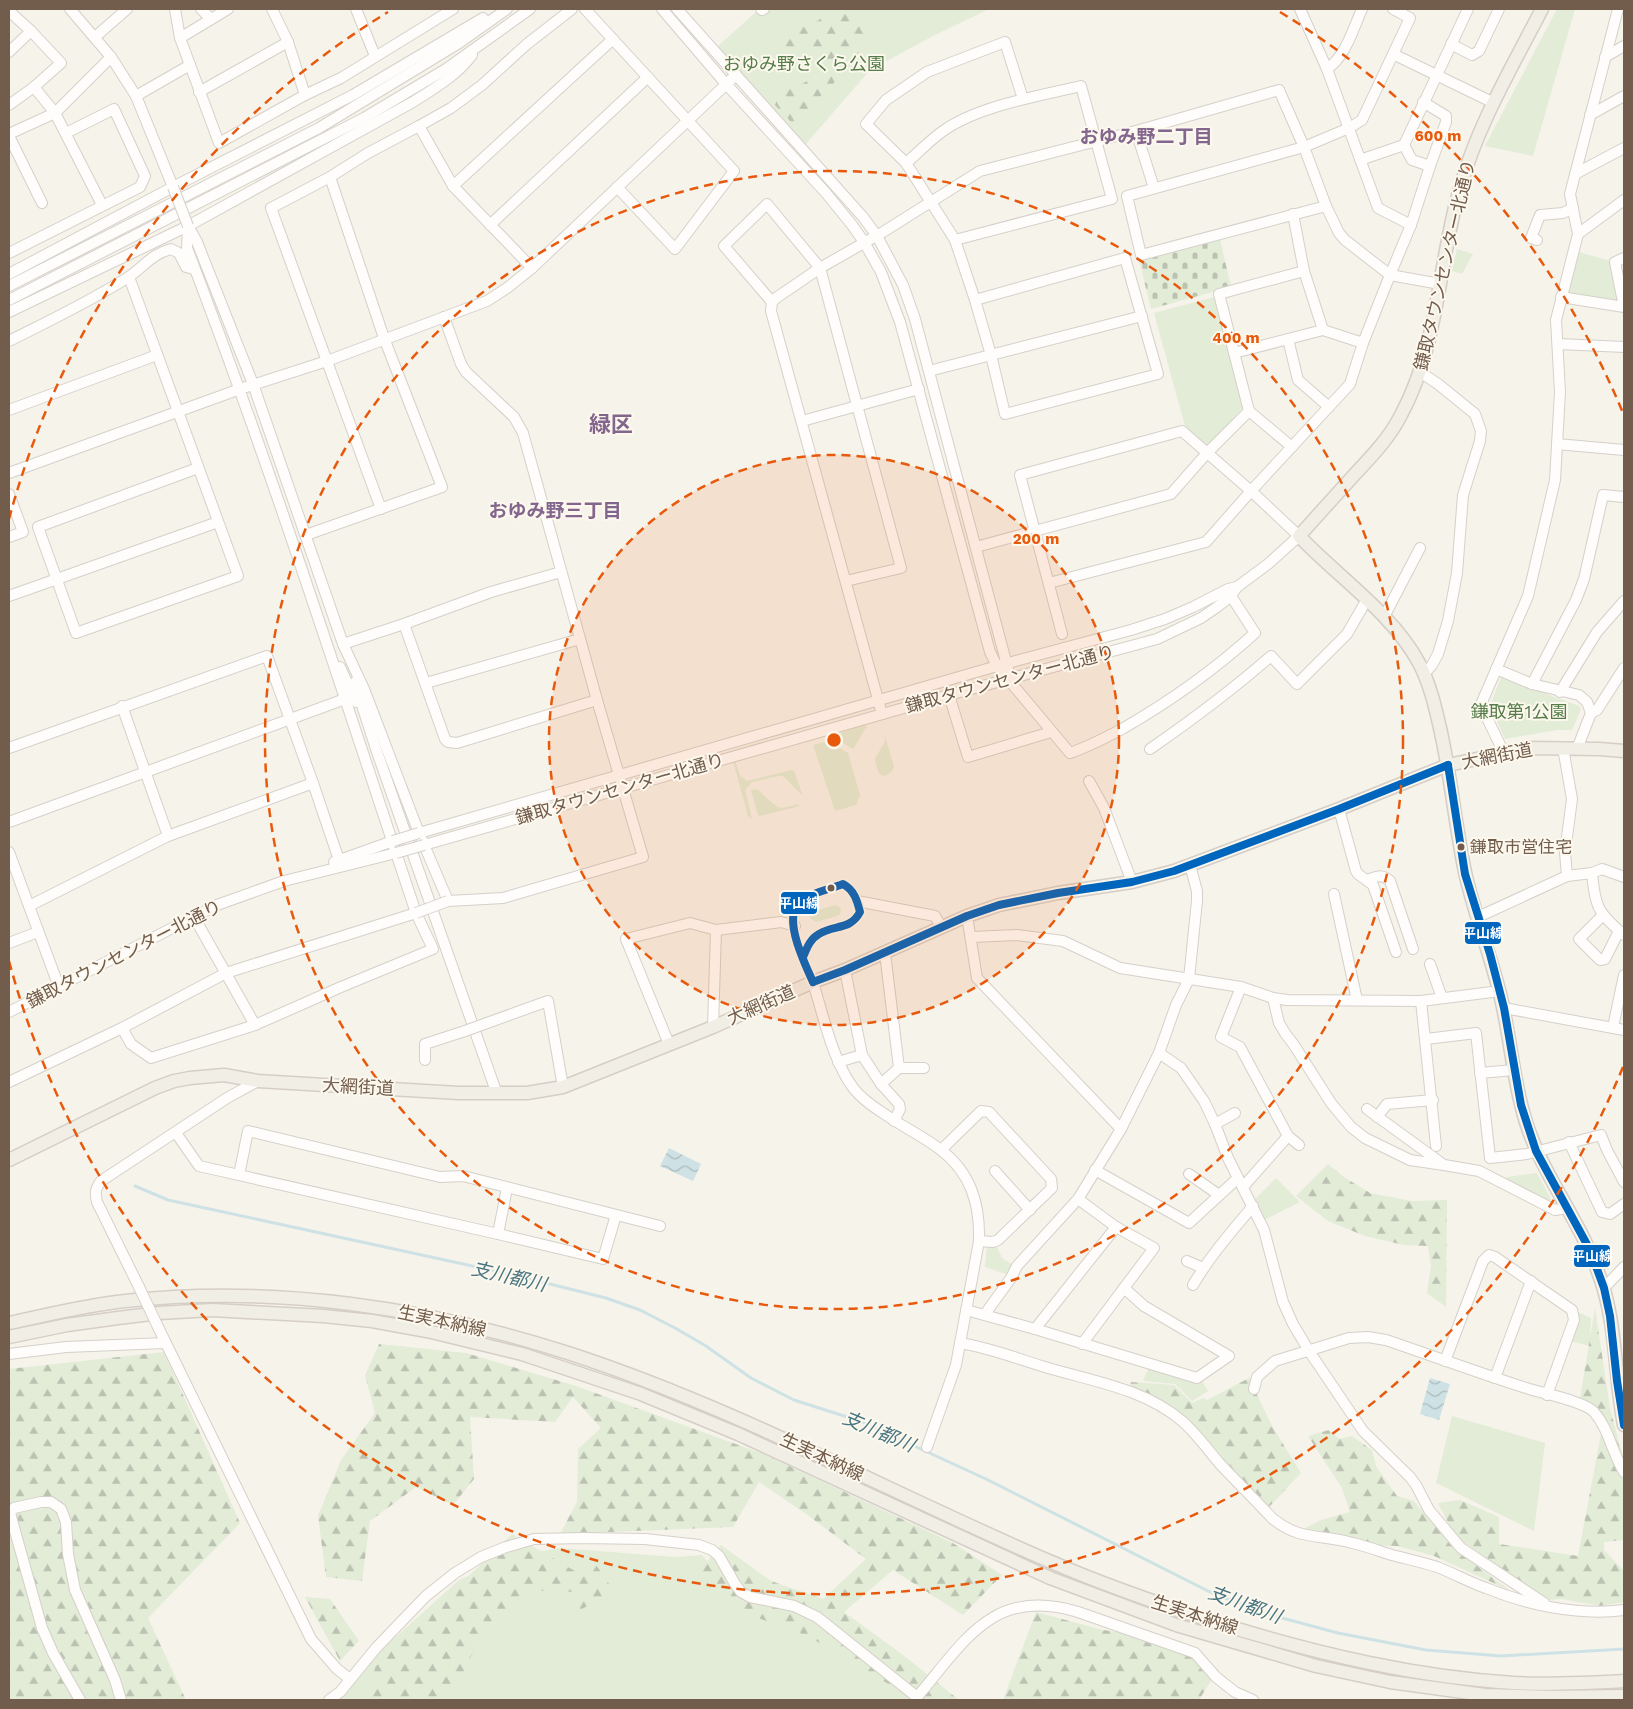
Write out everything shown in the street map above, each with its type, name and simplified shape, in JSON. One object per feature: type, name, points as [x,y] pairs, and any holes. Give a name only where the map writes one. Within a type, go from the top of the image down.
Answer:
[{"type":"main road","name":"鎌取タウンセンター北通り","points":[[1299,536],[1384,441],[1400,417],[1420,372],[1428,347],[1459,190],[1472,150],[1542,9]]},
{"type":"main road","points":[[1299,536],[1384,617],[1406,644],[1424,674],[1433,700],[1448,765],[1465,874],[1504,1008],[1521,1105],[1536,1151],[1590,1250],[1604,1288],[1610,1316],[1624,1425]]},
{"type":"main road","name":"大網街道","points":[[9,1160],[130,1100],[174,1081],[205,1075],[224,1075],[258,1081],[458,1093],[527,1093],[563,1088],[713,1027],[812,982],[885,953],[967,916],[999,905],[1058,893],[1132,882],[1190,865],[1339,809],[1448,765],[1529,748],[1624,751]]},
{"type":"main road","name":"生実本納線","points":[[9,1323],[119,1301],[154,1298],[240,1296],[288,1297],[340,1302],[441,1319],[566,1352],[631,1375],[771,1434],[1054,1563],[1159,1604],[1267,1638],[1326,1654],[1398,1670],[1449,1677],[1516,1683],[1624,1681]]},
{"type":"main road","name":"生実本納線","points":[[9,1337],[67,1325],[118,1318],[212,1310],[324,1316],[372,1321],[427,1331],[522,1354],[641,1394],[738,1434],[1050,1578],[1176,1625],[1316,1666],[1390,1682],[1485,1695],[1572,1698],[1624,1696]]},
{"type":"street","points":[[70,9],[111,57],[136,96],[188,226],[197,242],[253,384],[343,644],[364,689],[419,833],[448,901]]},
{"type":"street","points":[[95,37],[127,9]]},
{"type":"street","points":[[175,9],[180,38],[219,143],[305,95],[340,78],[453,9]]},
{"type":"street","points":[[201,9],[211,19]]},
{"type":"street","points":[[180,38],[228,9]]},
{"type":"street","points":[[272,9],[288,42],[305,95]]},
{"type":"street","points":[[356,9],[375,56]]},
{"type":"street","points":[[9,274],[353,95],[486,17],[506,9]]},
{"type":"street","points":[[9,286],[319,128],[459,43],[506,9]]},
{"type":"street","points":[[9,300],[364,118],[477,48],[530,9]]},
{"type":"street","points":[[381,509],[271,208],[330,178],[368,153],[451,108],[482,85],[527,44],[572,9]]},
{"type":"street","points":[[585,9],[734,171],[675,249],[618,187]]},
{"type":"street","points":[[662,9],[726,84],[826,193],[864,242],[891,295],[919,389],[990,652],[1002,665]]},
{"type":"street","points":[[677,9],[863,217],[876,236],[903,285],[915,319],[976,547],[1002,665],[1009,679],[1070,753],[1104,739],[1142,718],[1216,666],[1254,633],[1230,596]]},
{"type":"street","points":[[1300,9],[1327,69],[1378,208],[1411,225]]},
{"type":"street","points":[[1327,69],[1336,63],[1342,53],[1362,9]]},
{"type":"street","points":[[1326,206],[1141,255],[1126,196],[1304,147],[1349,128],[1362,120],[1410,18],[1393,9]]},
{"type":"street","points":[[1360,160],[1404,145],[1468,9]]},
{"type":"street","points":[[1451,44],[1472,55],[1479,51],[1499,9]]},
{"type":"street","points":[[1504,753],[1486,716],[1482,702],[1528,596],[1555,480],[1560,392],[1559,344],[1556,320],[1578,234],[1570,194],[1618,9]]},
{"type":"street","points":[[9,11],[62,63],[9,105]]},
{"type":"street","points":[[9,52],[31,31]]},
{"type":"street","points":[[453,186],[613,39]]},
{"type":"street","points":[[199,92],[288,42]]},
{"type":"street","points":[[975,300],[1125,258],[1158,374],[1005,414],[991,355],[955,240],[906,163],[866,124],[886,100],[927,72],[1005,42],[1023,99]]},
{"type":"street","points":[[1605,57],[1624,46]]},
{"type":"street","points":[[9,312],[188,226],[420,97],[448,80],[462,68],[477,48]]},
{"type":"street","points":[[1393,54],[1494,103]]},
{"type":"street","points":[[42,203],[9,135],[55,113],[111,57]]},
{"type":"street","points":[[136,96],[190,65]]},
{"type":"street","points":[[9,473],[253,384],[327,361],[384,338],[487,301],[532,268],[736,75]]},
{"type":"street","points":[[490,225],[648,77]]},
{"type":"street","points":[[906,163],[943,130],[969,116],[1023,99],[1081,86],[1112,200],[955,240]]},
{"type":"street","points":[[34,87],[55,113],[102,206]]},
{"type":"street","points":[[772,302],[820,268],[876,236],[980,171],[1136,131],[1279,90],[1304,147],[1326,206],[1339,233],[1345,240],[1390,275],[1440,284]]},
{"type":"street","points":[[1590,115],[1624,96]]},
{"type":"street","points":[[1049,583],[1206,542],[1350,384],[1363,343],[1411,225],[1446,122],[1446,116],[1423,102]]},
{"type":"street","points":[[9,253],[140,188],[145,176],[114,108],[66,133]]},
{"type":"street","points":[[419,126],[453,186],[532,268]]},
{"type":"street","points":[[1136,131],[1154,188]]},
{"type":"street","points":[[1404,145],[1412,160],[1430,166]]},
{"type":"street","points":[[1575,174],[1624,148]]},
{"type":"street","points":[[306,536],[442,487],[384,338],[330,178]]},
{"type":"street","points":[[1578,234],[1624,200]]},
{"type":"street","points":[[846,581],[901,568],[820,268],[767,204],[724,246],[772,302],[771,311],[882,714]]},
{"type":"street","points":[[1537,240],[1531,238],[1540,215],[1563,213],[1573,208]]},
{"type":"street","points":[[1293,214],[1304,271],[1323,330]]},
{"type":"street","points":[[122,1028],[131,1044],[151,1058],[255,1025],[341,986],[433,949],[416,913],[326,639],[240,389],[186,248],[188,226]]},
{"type":"street","points":[[9,341],[72,310],[129,277],[160,252],[171,249],[178,253],[186,267],[194,268]]},
{"type":"street","points":[[1561,297],[1624,307],[1615,262],[1624,258]]},
{"type":"street","points":[[1292,447],[1249,410],[1219,294],[1304,271]]},
{"type":"street","points":[[129,277],[238,576],[76,633],[38,527],[198,468]]},
{"type":"street","points":[[929,371],[1142,316]]},
{"type":"street","points":[[9,1082],[122,1028],[226,973],[416,913],[448,901],[504,898],[643,857],[561,572],[543,501],[519,424],[466,372],[461,364],[444,317]]},
{"type":"street","points":[[1234,353],[1323,330],[1363,343]]},
{"type":"street","points":[[1288,339],[1298,380],[1329,407]]},
{"type":"street","points":[[1559,344],[1624,347]]},
{"type":"street","points":[[9,410],[157,356]]},
{"type":"street","points":[[1420,372],[1475,414],[1481,431],[1480,441],[1461,508],[1457,573],[1448,621],[1438,654],[1424,674]]},
{"type":"street","points":[[802,422],[919,389]]},
{"type":"street","points":[[976,547],[1171,494],[1207,453],[1249,410]]},
{"type":"street","points":[[1062,634],[1020,475],[1182,431],[1299,536]]},
{"type":"street","points":[[1557,444],[1624,450]]},
{"type":"street","points":[[9,494],[23,532],[9,537]]},
{"type":"street","points":[[1532,684],[1576,600],[1584,579],[1603,495],[1624,497]]},
{"type":"street","points":[[9,596],[218,522]]},
{"type":"street","name":"鎌取タウンセンター北通り","points":[[9,1012],[217,905],[284,881],[396,853],[949,695],[1157,639],[1201,618],[1230,596],[1238,587],[1268,564],[1299,536]]},
{"type":"street","points":[[1384,617],[1420,548]]},
{"type":"street","points":[[343,644],[491,592],[561,572]]},
{"type":"street","name":"鎌取タウンセンター北通り","points":[[217,905],[231,895],[257,884],[339,860],[419,833],[619,774],[1132,630],[1193,607],[1228,588],[1238,587]]},
{"type":"street","points":[[1150,748],[1236,687],[1271,656],[1297,684],[1347,634],[1366,601]]},
{"type":"street","points":[[1560,692],[1597,632],[1624,602]]},
{"type":"street","points":[[404,624],[445,739],[452,744],[597,700]]},
{"type":"street","points":[[326,639],[376,749]]},
{"type":"street","points":[[426,683],[580,639]]},
{"type":"street","points":[[9,748],[122,706],[267,656],[339,860]]},
{"type":"street","points":[[1578,749],[1591,714],[1597,710],[1624,668]]},
{"type":"street","points":[[1496,669],[1532,684],[1579,695],[1584,698],[1591,714]]},
{"type":"street","points":[[354,670],[358,693],[376,749],[497,1094]]},
{"type":"street","points":[[949,695],[968,756],[1051,732]]},
{"type":"street","points":[[9,822],[345,699]]},
{"type":"street","points":[[122,706],[168,836]]},
{"type":"street","points":[[1562,748],[1572,799],[1565,852],[1567,876]]},
{"type":"street","points":[[1089,781],[1104,808],[1132,882]]},
{"type":"street","points":[[29,906],[168,836],[313,783]]},
{"type":"street","points":[[1339,809],[1356,870],[1358,874],[1374,885],[1396,952]]},
{"type":"street","points":[[9,852],[13,878],[29,906],[59,987]]},
{"type":"street","points":[[985,1314],[1012,1278],[1017,1266],[1078,1198],[1121,1129],[1159,1053],[1176,1005],[1189,979],[1197,901],[1197,892],[1190,865]]},
{"type":"street","points":[[1478,917],[1567,876],[1602,869],[1624,877]]},
{"type":"street","points":[[1592,872],[1598,907],[1603,916],[1622,933],[1605,959],[1600,960],[1579,939],[1603,916]]},
{"type":"street","points":[[1367,880],[1380,875],[1385,876],[1390,881],[1413,949]]},
{"type":"street","points":[[1334,894],[1357,1000]]},
{"type":"street","points":[[857,901],[935,916],[942,928]]},
{"type":"street","points":[[194,916],[255,1025]]},
{"type":"street","points":[[967,916],[972,937],[977,978],[1121,1129]]},
{"type":"street","points":[[669,1044],[626,939],[690,923],[716,930],[781,922],[795,926]]},
{"type":"street","points":[[713,1027],[716,930]]},
{"type":"street","points":[[9,942],[38,932]]},
{"type":"street","points":[[972,937],[1017,935],[1063,941],[1120,968],[1241,987],[1273,998],[1287,1000],[1421,1001],[1500,991]]},
{"type":"street","points":[[885,953],[899,1068]]},
{"type":"street","points":[[1430,964],[1442,998]]},
{"type":"street","points":[[845,970],[862,1055],[881,1084],[899,1104],[900,1109],[894,1121]]},
{"type":"street","points":[[1613,1028],[1624,975]]},
{"type":"street","points":[[812,982],[838,1062],[847,1080],[864,1100],[941,1150],[957,1165],[972,1188],[977,1202],[979,1241],[956,1365],[927,1446]]},
{"type":"street","points":[[1241,987],[1220,1037],[1240,1047],[1288,1136],[1299,1145]]},
{"type":"street","points":[[1273,998],[1284,1034],[1294,1045],[1331,1103],[1351,1127],[1365,1138],[1410,1160],[1479,1171],[1554,1210],[1566,1208]]},
{"type":"street","points":[[425,1060],[425,1044],[548,1001],[563,1088]]},
{"type":"street","points":[[1421,1001],[1433,1100],[1436,1146]]},
{"type":"street","points":[[1504,1008],[1624,1030]]},
{"type":"street","points":[[1426,1039],[1476,1033],[1490,1158],[1527,1154],[1601,1135],[1624,1182]]},
{"type":"street","points":[[1159,1053],[1181,1068],[1190,1078],[1215,1124],[1240,1182],[1264,1230],[1283,1302],[1293,1324],[1363,1431],[1410,1477],[1429,1510],[1461,1548],[1549,1606]]},
{"type":"street","points":[[838,1062],[862,1055]]},
{"type":"street","points":[[881,1084],[899,1068],[924,1068]]},
{"type":"street","points":[[1480,1073],[1514,1070]]},
{"type":"street","points":[[258,1081],[227,1098],[101,1181],[96,1187],[95,1192],[97,1202],[165,1343],[311,1639],[337,1669],[350,1679]]},
{"type":"street","points":[[1377,1117],[1387,1104],[1433,1100]]},
{"type":"street","points":[[1367,1109],[1444,1165]]},
{"type":"street","points":[[941,1150],[981,1111],[989,1112],[1052,1179],[1052,1188],[998,1240],[993,1242],[979,1241]]},
{"type":"street","points":[[1215,1124],[1235,1113]]},
{"type":"street","points":[[239,1175],[248,1131],[440,1177],[463,1176],[660,1226]]},
{"type":"street","points":[[176,1133],[199,1166],[603,1259],[616,1215]]},
{"type":"street","points":[[1096,1170],[1189,1223],[1219,1195],[1240,1182],[1288,1136]]},
{"type":"street","points":[[1569,1142],[1602,1212],[1610,1214],[1624,1204]]},
{"type":"street","points":[[995,1171],[1030,1210]]},
{"type":"street","points":[[1189,1174],[1219,1195]]},
{"type":"street","points":[[498,1234],[507,1188]]},
{"type":"street","points":[[1078,1198],[1116,1227],[1154,1248],[1082,1344]]},
{"type":"street","points":[[1193,1285],[1203,1268],[1253,1206]]},
{"type":"street","points":[[1035,1329],[1116,1227]]},
{"type":"street","points":[[1445,1360],[1486,1257],[1489,1255],[1572,1310],[1574,1320],[1547,1395]]},
{"type":"street","points":[[1188,1261],[1203,1268]]},
{"type":"street","points":[[1604,1288],[1624,1267]]},
{"type":"street","points":[[1495,1378],[1531,1282]]},
{"type":"street","points":[[966,1310],[985,1314],[1197,1378],[1229,1356],[1144,1306],[1124,1288]]},
{"type":"street","points":[[1254,1389],[1257,1377],[1274,1361],[1349,1338],[1368,1337],[1386,1340],[1547,1395],[1580,1403],[1592,1410],[1605,1428],[1624,1472]]},
{"type":"street","points":[[9,1354],[66,1347],[165,1343]]},
{"type":"street","points":[[960,1343],[988,1348],[1046,1367],[1110,1384],[1170,1412],[1184,1422],[1220,1464],[1273,1519],[1291,1531],[1351,1542],[1437,1567],[1487,1589],[1519,1600],[1549,1606],[1602,1612],[1624,1610]]},
{"type":"street","points":[[80,1700],[53,1653],[42,1628],[10,1513],[14,1508],[41,1502],[51,1502],[61,1509],[66,1522],[68,1554],[76,1590],[115,1680],[121,1700]]},
{"type":"street","points":[[329,1700],[340,1692],[376,1648],[426,1596],[455,1573],[481,1557],[534,1539],[583,1538],[646,1539],[699,1545],[712,1550],[719,1556],[734,1584],[741,1592],[750,1597],[794,1606],[817,1617],[917,1697],[975,1630],[987,1620],[1003,1611],[1024,1605],[1042,1604],[1078,1612],[1196,1653],[1216,1677],[1235,1692],[1253,1700]]},
{"type":"green space","name":"おゆみ野さくら公園","points":[[766,9],[989,9],[933,36],[870,70],[805,145],[717,47],[757,11],[760,15]]},
{"type":"green space","points":[[829,9],[881,9],[865,17],[872,36],[833,84],[793,124],[775,105],[780,90],[800,85],[829,69],[813,49],[781,48],[780,37],[819,20]]},
{"type":"green space","points":[[1557,9],[1575,9],[1533,156],[1485,146]]},
{"type":"green space","points":[[1220,239],[1231,287],[1151,309],[1139,260]]},
{"type":"green space","points":[[1457,249],[1473,254],[1462,274],[1452,271]]},
{"type":"green space","points":[[1579,252],[1610,261],[1619,301],[1568,293]]},
{"type":"green space","points":[[1214,297],[1243,407],[1210,445],[1206,445],[1185,426],[1154,313]]},
{"type":"green space","name":"鎌取第1公園","points":[[1501,677],[1579,706],[1581,709],[1572,730],[1557,730],[1505,739],[1490,706]]},
{"type":"green space","points":[[863,725],[867,726],[853,749],[836,739],[838,734]]},
{"type":"green space","points":[[884,733],[894,766],[890,773],[882,776],[878,772],[875,759],[885,741]]},
{"type":"green space","points":[[828,741],[848,753],[860,795],[856,805],[835,811],[813,745]]},
{"type":"green space","points":[[735,760],[740,776],[747,781],[791,770],[794,771],[803,796],[783,776],[752,782],[745,790],[752,819],[748,816],[733,761]]},
{"type":"green space","points":[[757,789],[777,807],[782,808],[798,804],[800,806],[760,816],[758,815],[751,790]]},
{"type":"green space","points":[[835,905],[841,910],[837,916],[816,922],[810,918],[812,912]]},
{"type":"green space","points":[[1328,1164],[1344,1177],[1370,1193],[1412,1201],[1447,1200],[1446,1307],[1427,1293],[1431,1266],[1428,1246],[1404,1245],[1365,1236],[1328,1221],[1296,1196]]},
{"type":"green space","points":[[1537,1173],[1551,1199],[1549,1203],[1505,1181],[1507,1177]]},
{"type":"green space","points":[[1276,1178],[1300,1202],[1262,1221],[1253,1201]]},
{"type":"green space","points":[[996,1245],[1002,1258],[1013,1265],[1009,1275],[985,1267],[987,1246]]},
{"type":"green space","points":[[1595,1308],[1610,1408],[1624,1461],[1624,1540],[1604,1542],[1604,1550],[1624,1571],[1624,1602],[1601,1606],[1561,1599],[1548,1600],[1455,1536],[1438,1503],[1460,1500],[1499,1517],[1499,1544],[1578,1556],[1601,1434],[1599,1416],[1595,1408],[1580,1398]]},
{"type":"green space","points":[[1578,1312],[1591,1318],[1590,1336],[1593,1347],[1567,1340]]},
{"type":"green space","points":[[379,1344],[466,1353],[576,1386],[766,1455],[953,1543],[1002,1575],[963,1615],[893,1570],[844,1612],[907,1658],[959,1700],[915,1700],[822,1644],[792,1629],[748,1615],[700,1570],[721,1545],[771,1581],[823,1599],[866,1559],[809,1516],[759,1482],[733,1527],[560,1534],[577,1502],[578,1449],[601,1428],[573,1397],[555,1422],[470,1417],[474,1479],[453,1505],[416,1487],[370,1521],[362,1581],[326,1577],[318,1516],[341,1460],[375,1413],[365,1375]]},
{"type":"green space","points":[[164,1352],[240,1523],[148,1618],[186,1700],[9,1700],[9,1369]]},
{"type":"green space","points":[[1149,1367],[1200,1378],[1208,1391],[1192,1401],[1175,1384],[1143,1381]]},
{"type":"green space","points":[[1249,1378],[1272,1426],[1301,1473],[1268,1508],[1168,1404],[1130,1387],[1131,1382],[1174,1385],[1192,1403],[1203,1398],[1207,1400]]},
{"type":"green space","points":[[1452,1416],[1545,1443],[1534,1531],[1436,1483]]},
{"type":"green space","points":[[1329,1430],[1339,1439],[1352,1436],[1372,1450],[1376,1466],[1397,1496],[1414,1501],[1455,1550],[1511,1591],[1434,1556],[1397,1546],[1348,1544],[1301,1530],[1321,1520],[1350,1512],[1342,1488],[1308,1436]]},
{"type":"green space","points":[[512,1534],[573,1570],[596,1565],[614,1591],[580,1610],[576,1592],[528,1590],[480,1636],[454,1700],[368,1700],[375,1667]]},
{"type":"green space","points":[[559,1548],[676,1557],[702,1555],[727,1587],[807,1619],[918,1700],[326,1700],[459,1580],[515,1556]]},
{"type":"green space","points":[[305,1597],[330,1599],[359,1641],[340,1661]]},
{"type":"green space","points":[[1036,1612],[1103,1630],[1181,1641],[1212,1679],[1199,1700],[1003,1700]]},
{"type":"water","points":[[669,1148],[701,1164],[693,1181],[660,1166]]},
{"type":"water","points":[[1430,1378],[1450,1384],[1439,1420],[1420,1414]]},
{"type":"waterway","name":"支川都川","points":[[135,1186],[168,1200],[514,1275],[606,1298],[640,1310],[706,1346],[751,1378],[794,1400],[860,1421],[986,1479],[1214,1594],[1271,1615],[1338,1633],[1426,1650],[1501,1656],[1624,1649]]},
{"type":"transit line","name":"平山線","points":[[1448,765],[1465,874],[1490,954],[1504,1008],[1521,1105],[1536,1151],[1590,1250],[1604,1288],[1610,1316],[1624,1425]]},
{"type":"transit line","name":"平山線","points":[[813,982],[845,970],[967,916],[999,905],[1058,893],[1132,882],[1174,871],[1339,809],[1448,765]]},
{"type":"transit line","name":"平山線","points":[[803,957],[813,938],[825,931],[847,925],[860,912],[858,903],[850,889],[843,884],[803,899],[796,906],[793,915],[796,939],[800,952],[813,982]]},
{"type":"place","name":"鎌取市営住宅","points":[[1461,847]]},
{"type":"district","name":"おゆみ野二丁目","points":[[1146,136]]},
{"type":"district","name":"緑区","points":[[611,424]]},
{"type":"district","name":"おゆみ野三丁目","points":[[555,510]]}]
